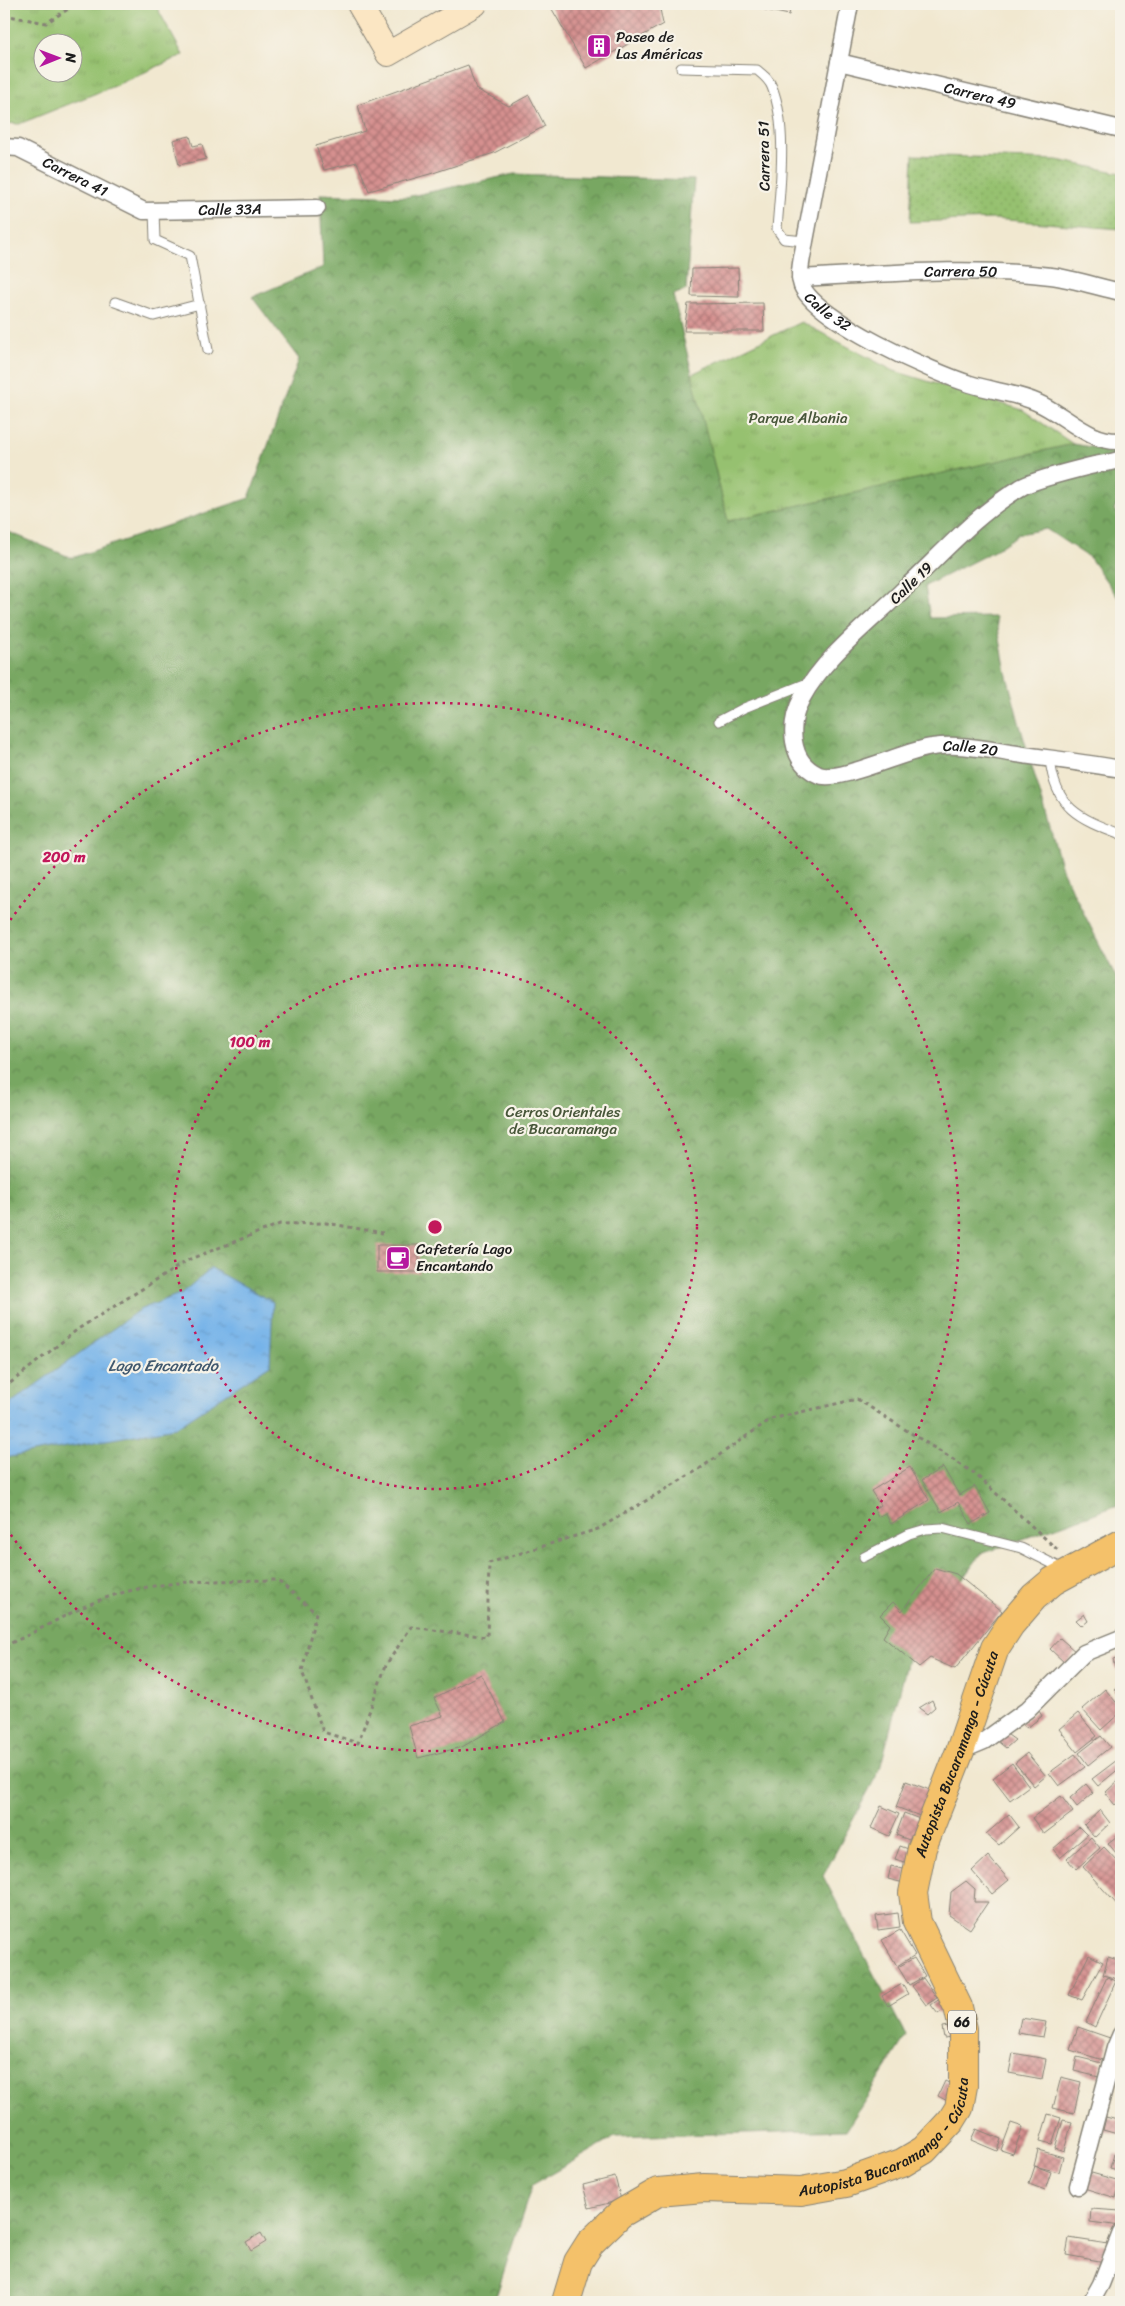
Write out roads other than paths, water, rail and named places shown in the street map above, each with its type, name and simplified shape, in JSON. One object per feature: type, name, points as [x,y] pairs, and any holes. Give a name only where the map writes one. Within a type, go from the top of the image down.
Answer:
[{"type":"highway","name":"Autopista Bucaramanga - Cúcuta","points":[[566,2302],[578,2262],[590,2243],[620,2214],[658,2192],[682,2188],[801,2191],[846,2183],[902,2163],[924,2150],[952,2121],[959,2108],[964,2071],[961,2016],[953,1994],[921,1932],[914,1910],[913,1893],[922,1848],[960,1751],[995,1648],[1010,1625],[1034,1597],[1073,1570],[1121,1544]]},
{"type":"street","points":[[359,4],[388,54],[474,4]]},
{"type":"street","name":"Calle 32","points":[[850,4],[804,241],[800,278],[803,288],[822,309],[880,344],[946,376],[1037,402],[1086,432],[1103,439],[1121,441]]},
{"type":"street","name":"Carrera 49","points":[[839,62],[1121,128]]},
{"type":"street","name":"Carrera 41","points":[[4,147],[18,148],[149,211]]},
{"type":"street","name":"Calle 33A","points":[[149,211],[318,208]]},
{"type":"street","name":"Carrera 50","points":[[800,278],[943,272],[1006,272],[1052,276],[1121,292]]},
{"type":"street","name":"Calle 19","points":[[822,776],[809,770],[801,762],[794,740],[795,714],[802,697],[845,646],[956,538],[988,510],[1022,486],[1095,464],[1121,459]]},
{"type":"street","name":"Calle 20","points":[[822,776],[833,777],[858,771],[893,757],[932,747],[967,746],[1121,769]]},
{"type":"street","points":[[960,1751],[984,1741],[1027,1710],[1084,1653],[1121,1638]]},
{"type":"street","points":[[1078,2186],[1115,2048],[1121,2034]]},
{"type":"street","points":[[1091,2302],[1101,2284],[1121,2232]]},
{"type":"lane","name":"Carrera 51","points":[[681,68],[757,70],[766,77],[772,86],[776,100],[780,132],[777,229],[784,239],[804,241]]},
{"type":"lane","points":[[149,211],[155,240],[190,256],[208,350]]},
{"type":"lane","points":[[115,302],[154,316],[200,304]]},
{"type":"lane","points":[[719,721],[744,708],[815,680]]},
{"type":"lane","points":[[1050,759],[1052,778],[1060,798],[1076,813],[1121,834]]},
{"type":"lane","points":[[864,1557],[909,1534],[926,1529],[942,1528],[1021,1548],[1073,1570]]},
{"type":"water","name":"Lago Encantado","points":[[211,1268],[273,1302],[270,1365],[175,1428],[4,1458],[4,1408],[139,1310],[182,1293]]},
{"type":"place","name":"Paseo de Las Américas","points":[[599,46]]},
{"type":"place","name":"Cafetería Lago Encantando","points":[[398,1258]]},
{"type":"park label","name":"Parque Albania","points":[[798,418]]},
{"type":"park label","name":"Cerros Orientales de Bucaramanga","points":[[563,1120]]}]
